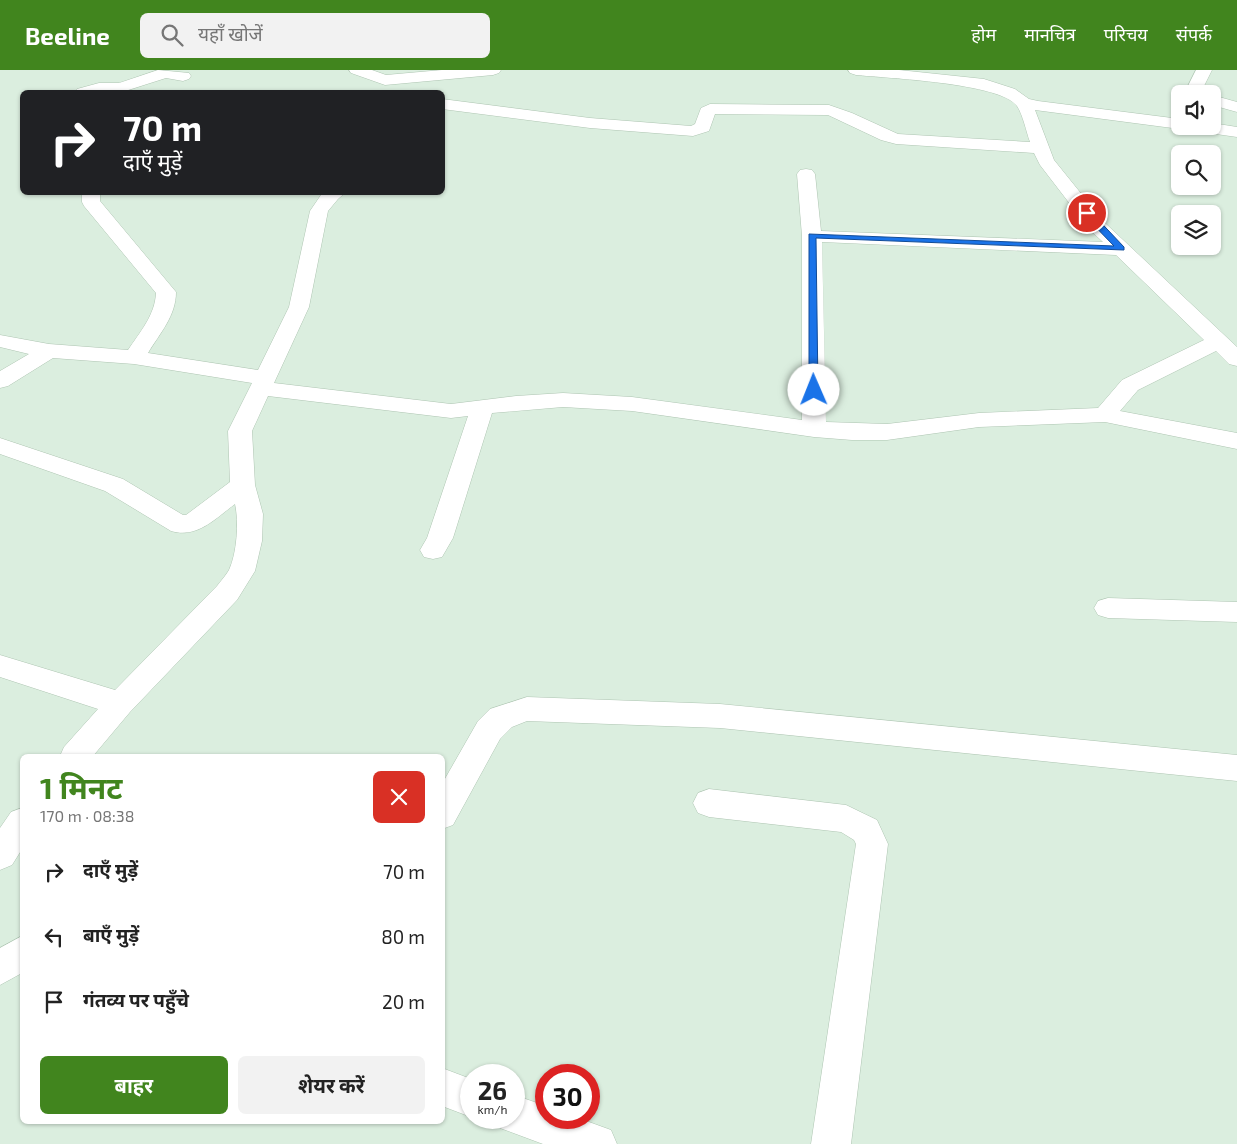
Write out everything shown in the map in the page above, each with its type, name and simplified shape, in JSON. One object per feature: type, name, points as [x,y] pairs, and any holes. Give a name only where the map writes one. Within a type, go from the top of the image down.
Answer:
[{"type":"street","points":[[361,70],[390,86],[493,70]]},
{"type":"street","points":[[856,70],[986,77],[1024,102],[1171,123]]},
{"type":"street","points":[[1196,85],[1204,70]]},
{"type":"street","points":[[91,90],[121,88],[169,73],[190,73]]},
{"type":"street","points":[[154,90],[157,86],[190,73]]},
{"type":"street","points":[[1024,102],[1046,161],[1097,226],[1237,359]]},
{"type":"street","points":[[1221,103],[1237,107]]},
{"type":"street","points":[[445,104],[590,122],[693,131],[704,127],[707,112],[710,109],[829,110],[840,113],[883,135],[896,139],[1041,148]]},
{"type":"street","points":[[1151,121],[1171,111]]},
{"type":"street","points":[[1221,130],[1237,132]]},
{"type":"street","points":[[806,174],[812,236],[814,429]]},
{"type":"street","points":[[91,195],[91,202],[166,292],[162,313],[134,357]]},
{"type":"street","points":[[77,754],[120,704],[227,594],[242,571],[248,541],[250,514],[243,485],[240,431],[299,307],[319,211],[331,195]]},
{"type":"street","points":[[812,236],[1121,249]]},
{"type":"street","points":[[0,341],[49,351],[134,357],[262,383],[432,410],[451,411],[516,403],[563,400],[632,404],[814,429],[887,432],[979,420],[1105,415],[1237,440]]},
{"type":"street","points":[[1105,415],[1130,385],[1217,342]]},
{"type":"street","points":[[0,381],[49,351]]},
{"type":"street","points":[[433,550],[440,538],[482,408]]},
{"type":"street","points":[[0,446],[114,485],[180,525],[194,522],[243,485]]},
{"type":"street","points":[[1108,608],[1237,612]]},
{"type":"street","points":[[0,666],[120,704]]},
{"type":"street","points":[[445,810],[489,730],[501,718],[527,709],[720,716],[1237,768]]},
{"type":"street","points":[[709,803],[846,819],[866,830],[872,844],[831,1144]]},
{"type":"street","points":[[0,855],[20,825]]},
{"type":"street","points":[[0,968],[20,954]]},
{"type":"street","points":[[445,1089],[460,1094]]},
{"type":"street","points":[[525,1118],[597,1144]]},
{"type":"shaded area","points":[[0,70],[1237,70],[1237,1144],[0,1144]]},
{"type":"route","points":[[814,390],[812,236],[1121,249],[1097,226],[1087,213]]}]
